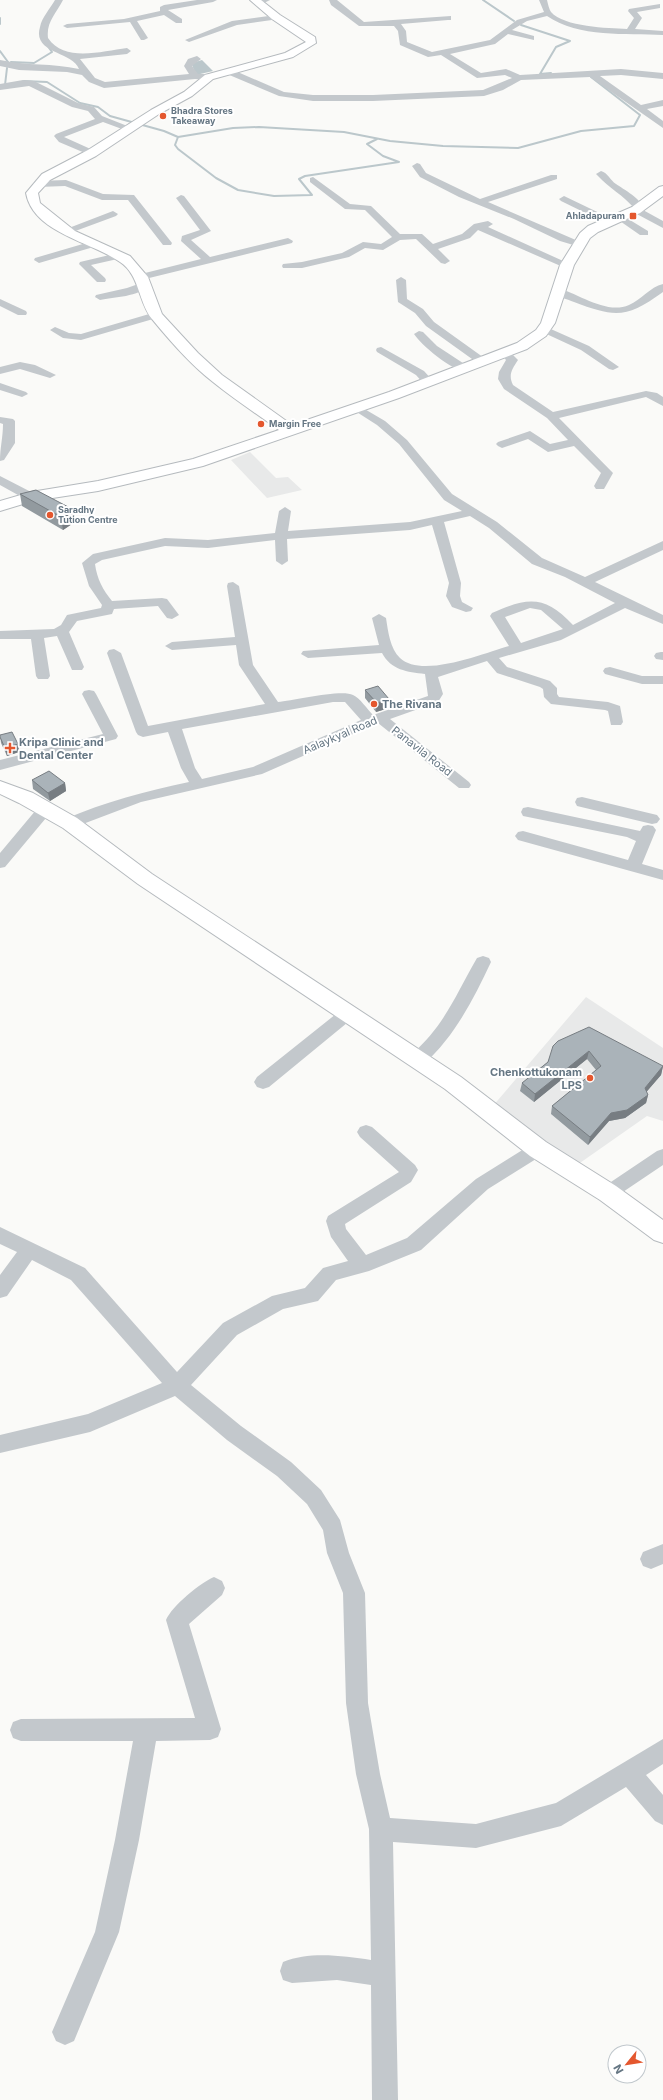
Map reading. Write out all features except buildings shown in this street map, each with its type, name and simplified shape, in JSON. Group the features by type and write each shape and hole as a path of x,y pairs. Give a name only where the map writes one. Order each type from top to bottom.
{"main road":[{"path":"259,0 276,17 311,39 311,43 289,55 203,78 184,97 92,153 46,177 38,184 32,193 34,204 66,231 125,259 142,281 156,315 203,366 289,430"},
{"path":"0,506 31,497 98,486 198,463 506,354 531,341 544,329 548,323 557,291 567,265 585,236 593,229 637,209 663,190"},
{"path":"0,787 46,808 70,823 145,879 453,1084 538,1149 608,1193 663,1233"}],"street":[{"path":"59,0 43,29 44,38 48,46 81,62 85,73 92,80 104,85 203,78"},
{"path":"158,0 165,10 179,21"},
{"path":"67,26 132,19 165,10 213,0"},
{"path":"333,0 334,3 360,23 448,18"},
{"path":"543,0 548,14"},
{"path":"630,30 638,18 632,11 657,6"},
{"path":"394,22 399,25 402,31 402,41 426,54 443,53 499,40 512,26 528,18 548,14 559,20 586,28 663,33"},
{"path":"189,40 236,23 276,17"},
{"path":"132,19 144,38"},
{"path":"506,31 531,38"},
{"path":"73,57 127,51"},
{"path":"443,53 480,76 506,72 519,78"},
{"path":"196,59 191,61 188,66 203,78"},
{"path":"3,66 67,69 85,73"},
{"path":"230,72 282,94 313,98 373,98 484,93 519,78 621,72 663,76"},
{"path":"592,74 663,125"},
{"path":"0,87 31,83 75,105 90,109 99,118 136,125"},
{"path":"313,98 319,89"},
{"path":"641,108 663,103"},
{"path":"92,153 62,140 59,136 104,119"},
{"path":"417,166 423,175 479,202 510,214 564,239 580,244"},
{"path":"601,174 611,185 627,194 637,209 663,225"},
{"path":"479,202 554,177"},
{"path":"313,180 348,207 364,206 368,208 398,237"},
{"path":"38,184 66,183 102,197 131,197 167,243"},
{"path":"181,198 206,231 190,236 186,241 209,261"},
{"path":"564,199 644,233"},
{"path":"66,231 113,214"},
{"path":"432,248 466,236 477,226 492,223 510,214"},
{"path":"477,226 567,265"},
{"path":"273,246 286,260 284,270 345,255 363,246 383,247 398,237 418,236 445,261"},
{"path":"32,252 78,237"},
{"path":"100,297 130,291 142,281 209,261 288,241"},
{"path":"39,260 93,244"},
{"path":"101,280 84,264 118,256"},
{"path":"401,280 402,300 420,311 430,324 484,362"},
{"path":"557,291 606,309 628,310 663,287"},
{"path":"0,302 22,313"},
{"path":"55,330 67,336 81,337 156,315"},
{"path":"544,329 585,348 593,355 613,367"},
{"path":"419,334 433,348 465,369"},
{"path":"381,350 420,374 428,382"},
{"path":"506,354 512,360 505,372 504,379 508,387 551,416 607,473 600,486"},
{"path":"0,370 10,365 21,364 50,375"},
{"path":"0,386 22,394"},
{"path":"551,416 646,394 658,393 663,403"},
{"path":"356,407 381,424 403,442 448,497 493,526 537,561 584,582 625,604 663,620"},
{"path":"0,420 9,421 9,443 0,456"},
{"path":"502,444 530,435 548,448 575,442"},
{"path":"0,480 31,497"},
{"path":"282,561 281,536 285,511"},
{"path":"109,605 101,596 89,571 88,563 98,557 166,542 208,544 281,536 410,526 473,512"},
{"path":"437,520 455,583 453,596 457,604 466,608"},
{"path":"584,582 663,545"},
{"path":"114,653 143,732 173,725 274,707 246,665 233,586"},
{"path":"109,605 162,602 172,615"},
{"path":"518,649 497,616 508,610 529,604 540,604 548,608 571,630"},
{"path":"379,618 386,649 397,663 410,669 432,672 518,649 571,630 625,604"},
{"path":"0,635 37,634 62,631 67,627 72,618 107,611 109,605"},
{"path":"62,631 77,667"},
{"path":"37,634 43,676"},
{"path":"172,646 241,641"},
{"path":"308,654 386,649"},
{"path":"490,656 502,670 545,684 550,688 549,693 552,699 556,701 608,706 615,709 616,722"},
{"path":"610,671 642,680 663,680"},
{"name":"Aalaykyal Road","path":"70,823 101,810 138,798 257,771 375,720 433,699 436,694 432,672"},
{"path":"0,765 111,736 89,694"},
{"name":"Panavila Road","path":"274,707 296,705 333,698 349,698 375,720 464,785"},
{"path":"173,725 188,768 198,784"},
{"path":"582,802 653,814 633,867"},
{"path":"0,863 46,808"},
{"path":"528,812 631,833 644,839"},
{"path":"523,836 663,874"},
{"path":"417,1060 431,1049 454,1020 483,962"},
{"path":"263,1082 347,1014"},
{"path":"362,1265 338,1232 335,1222 409,1173 409,1170 366,1132"},
{"path":"0,1444 90,1423 177,1386 230,1329 279,1302 311,1295 330,1274 362,1265 414,1244 482,1184 538,1149"},
{"path":"608,1193 663,1156"},
{"path":"0,1235 78,1274 177,1386 299,1483 314,1497 334,1527 338,1552 354,1593 357,1703 368,1774 381,1829 385,2100"},
{"path":"0,1290 29,1250"},
{"path":"21,1730 210,1729 177,1620 214,1588"},
{"path":"65,2032 107,1932 147,1729"},
{"path":"381,1829 476,1836 561,1814 630,1773 663,1751"},
{"path":"630,1773 663,1812"},
{"path":"292,1971 338,1968 383,1974"}],"shaded area":[{"path":"202,60 213,71 196,75 192,63"},
{"path":"250,452 276,478 288,477 302,490 267,498 231,460"},
{"name":"Chenkottukonam LPS","path":"586,997 663,1048 663,1121 647,1116 577,1165 492,1107"}],"waterway":[{"path":"483,0 514,21"},
{"path":"0,18 0,24"},
{"path":"521,25 570,41 556,47 540,74 551,73"},
{"path":"11,62 34,63 52,52 47,45"},
{"path":"0,51 8,62"},
{"path":"5,85 7,68"},
{"path":"178,137 233,128 259,127 344,132 390,141 443,146 518,148 581,131 634,126 640,115 591,77"},
{"path":"24,81 47,82 80,103 98,107 110,116 164,131 178,137"},
{"path":"178,137 175,145 178,149 216,178 238,190 274,196 312,195 299,179 305,176 399,162 383,156 367,144 377,139"}],"place":[{"name":"Bhadra Stores Takeaway","path":"163,116"},
{"name":"Ahladapuram","path":"633,216"},
{"name":"Margin Free","path":"261,424"},
{"name":"Saradhy Tution Centre","path":"50,515"},
{"name":"The Rivana","path":"374,704"},
{"name":"Kripa Clinic and Dental Center","path":"10,748"},
{"name":"Chenkottukonam LPS","path":"590,1078"}]}
